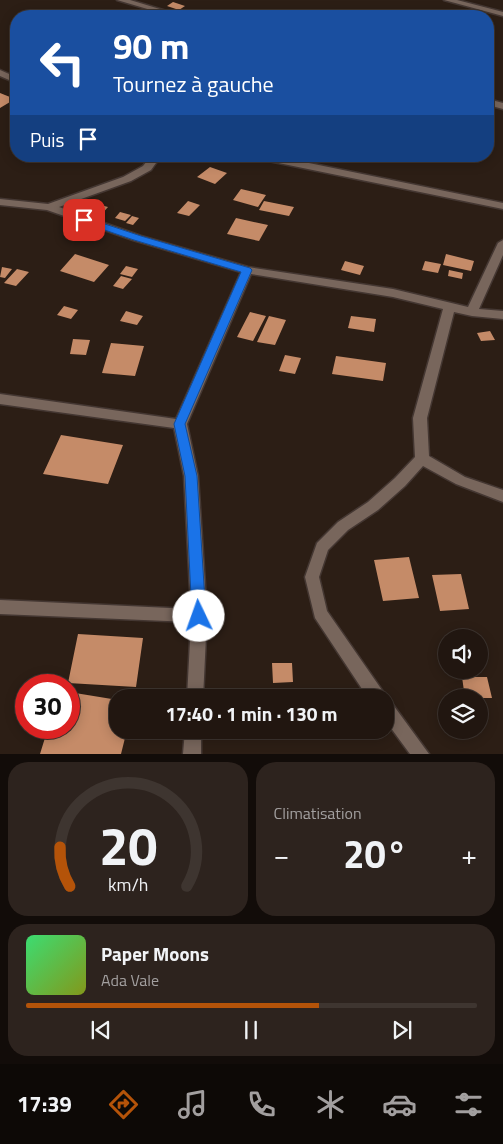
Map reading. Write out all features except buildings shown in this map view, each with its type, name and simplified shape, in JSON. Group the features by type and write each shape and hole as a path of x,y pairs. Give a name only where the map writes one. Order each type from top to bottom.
{"street":[{"path":"121,0 157,10"},
{"path":"448,0 487,10"},
{"path":"49,207 127,179 147,168 152,162"},
{"path":"287,162 503,206"},
{"path":"0,202 49,207 137,238 247,270 393,293 472,312 503,315"},
{"path":"472,312 503,243"},
{"path":"195,689 199,616 191,476 180,424 247,270"},
{"path":"372,689 320,613 312,577 322,547 343,526 373,506 400,482 422,458 420,418 450,306"},
{"path":"0,399 180,424"},
{"path":"422,458 440,471 471,486 503,496"},
{"path":"0,607 199,616"},
{"path":"394,718 420,754"},
{"path":"192,754 193,739"}],"route":[{"path":"84,220 137,238 247,270 180,424 191,476 199,616"}]}
